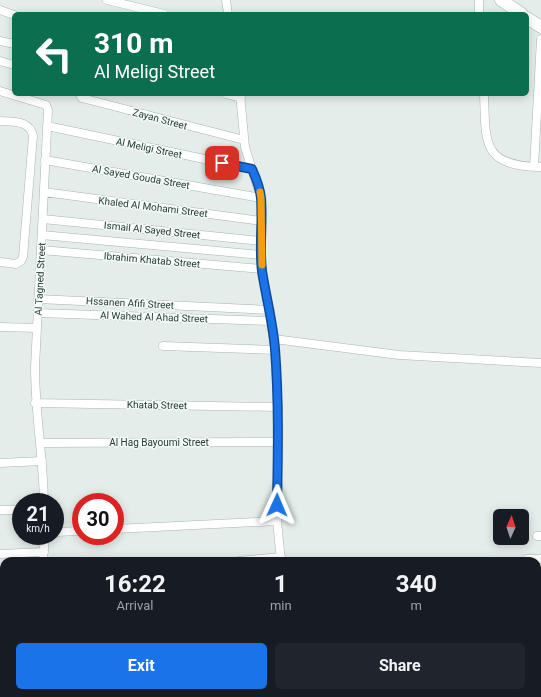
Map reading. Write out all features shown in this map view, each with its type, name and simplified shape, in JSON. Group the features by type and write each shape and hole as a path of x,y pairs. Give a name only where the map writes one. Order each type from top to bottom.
{"main road":[{"path":"501,0 519,12"},
{"path":"529,19 541,27"}],"street":[{"path":"108,0 156,12"},
{"path":"226,0 228,12"},
{"path":"479,0 479,12"},
{"path":"0,10 12,13"},
{"path":"484,96 486,136 491,150 502,160 517,165 537,167 541,39"},
{"path":"0,41 12,44"},
{"path":"0,61 12,64"},
{"name":"Al Tagned Street","path":"0,91 12,95"},
{"name":"Al Tagned Street","path":"16,96 46,105 48,110 35,367 36,403 44,493"},
{"name":"Zayan Street","path":"80,96 82,98 244,140"},
{"path":"240,96 246,153 261,198 262,269 270,310 275,350 278,407 277,521 281,557"},
{"path":"0,121 26,124 31,129 33,136 23,257 19,263 0,262"},
{"name":"Al Meligi Street","path":"47,126 252,169"},
{"name":"Al Sayed Gouda Street","path":"45,160 261,198"},
{"name":"Khaled Al Mohami Street","path":"44,192 261,221"},
{"name":"Ismail Al Sayed Street","path":"43,219 261,241"},
{"path":"42,235 261,255"},
{"name":"Ibrahim Khatab Street","path":"41,250 262,269"},
{"name":"Hssanen Afifi Street","path":"38,299 270,310"},
{"name":"Al Wahed Al Ahad Street","path":"38,313 271,321"},
{"path":"0,327 37,328"},
{"path":"274,339 399,355 541,364"},
{"path":"163,346 275,350"},
{"name":"Khatab Street","path":"36,403 278,407"},
{"name":"Al Hag Bayoumi Street","path":"40,443 278,442"},
{"path":"0,463 42,461"},
{"path":"0,510 12,510"},
{"path":"124,529 277,521"},
{"path":"0,554 44,557 45,545"}],"slow traffic":[{"path":"260,192 262,265"}],"route":[{"path":"222,163 252,169 261,198 262,271 275,350 278,407 277,505"}]}
